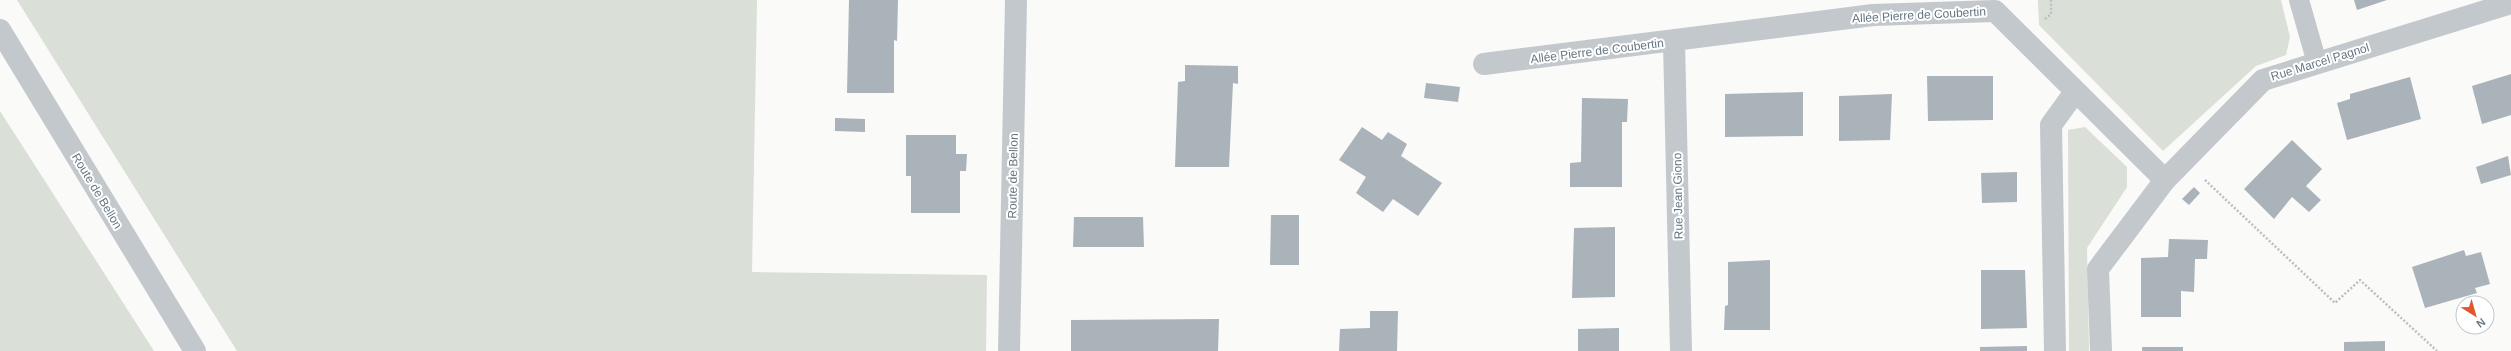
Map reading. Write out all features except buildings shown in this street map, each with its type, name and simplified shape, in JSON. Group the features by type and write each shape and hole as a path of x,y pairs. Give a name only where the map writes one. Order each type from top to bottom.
{"street":[{"name":"Route de Bellon","path":"1009,351 1016,0"},
{"name":"Rue Marcel Pagnol","path":"2165,180 2262,80 2511,3"},
{"name":"Allée Pierre de Coubertin","path":"1484,64 1674,42 1873,15 1995,11 2165,180"},
{"name":"Route de Bellon","path":"0,30 195,351"},
{"name":"Rue Jean Giono","path":"1674,42 1681,351"},
{"path":"2054,351 2051,125 2075,92"},
{"path":"2101,351 2098,269 2165,180"}],"lane":[{"path":"2299,0 2317,63"}],"path":[{"path":"2184,161 2335,303 2360,280 2437,351"}],"shaded area":[{"path":"17,0 757,0 752,272 987,275 986,351 237,351"},
{"path":"2038,0 2281,0 2290,37 2286,55 2256,66 2163,151 2039,25"},
{"path":"0,111 154,351 0,351"},
{"path":"2085,127 2127,167 2127,187 2087,248 2089,351 2069,351 2068,130"}]}
